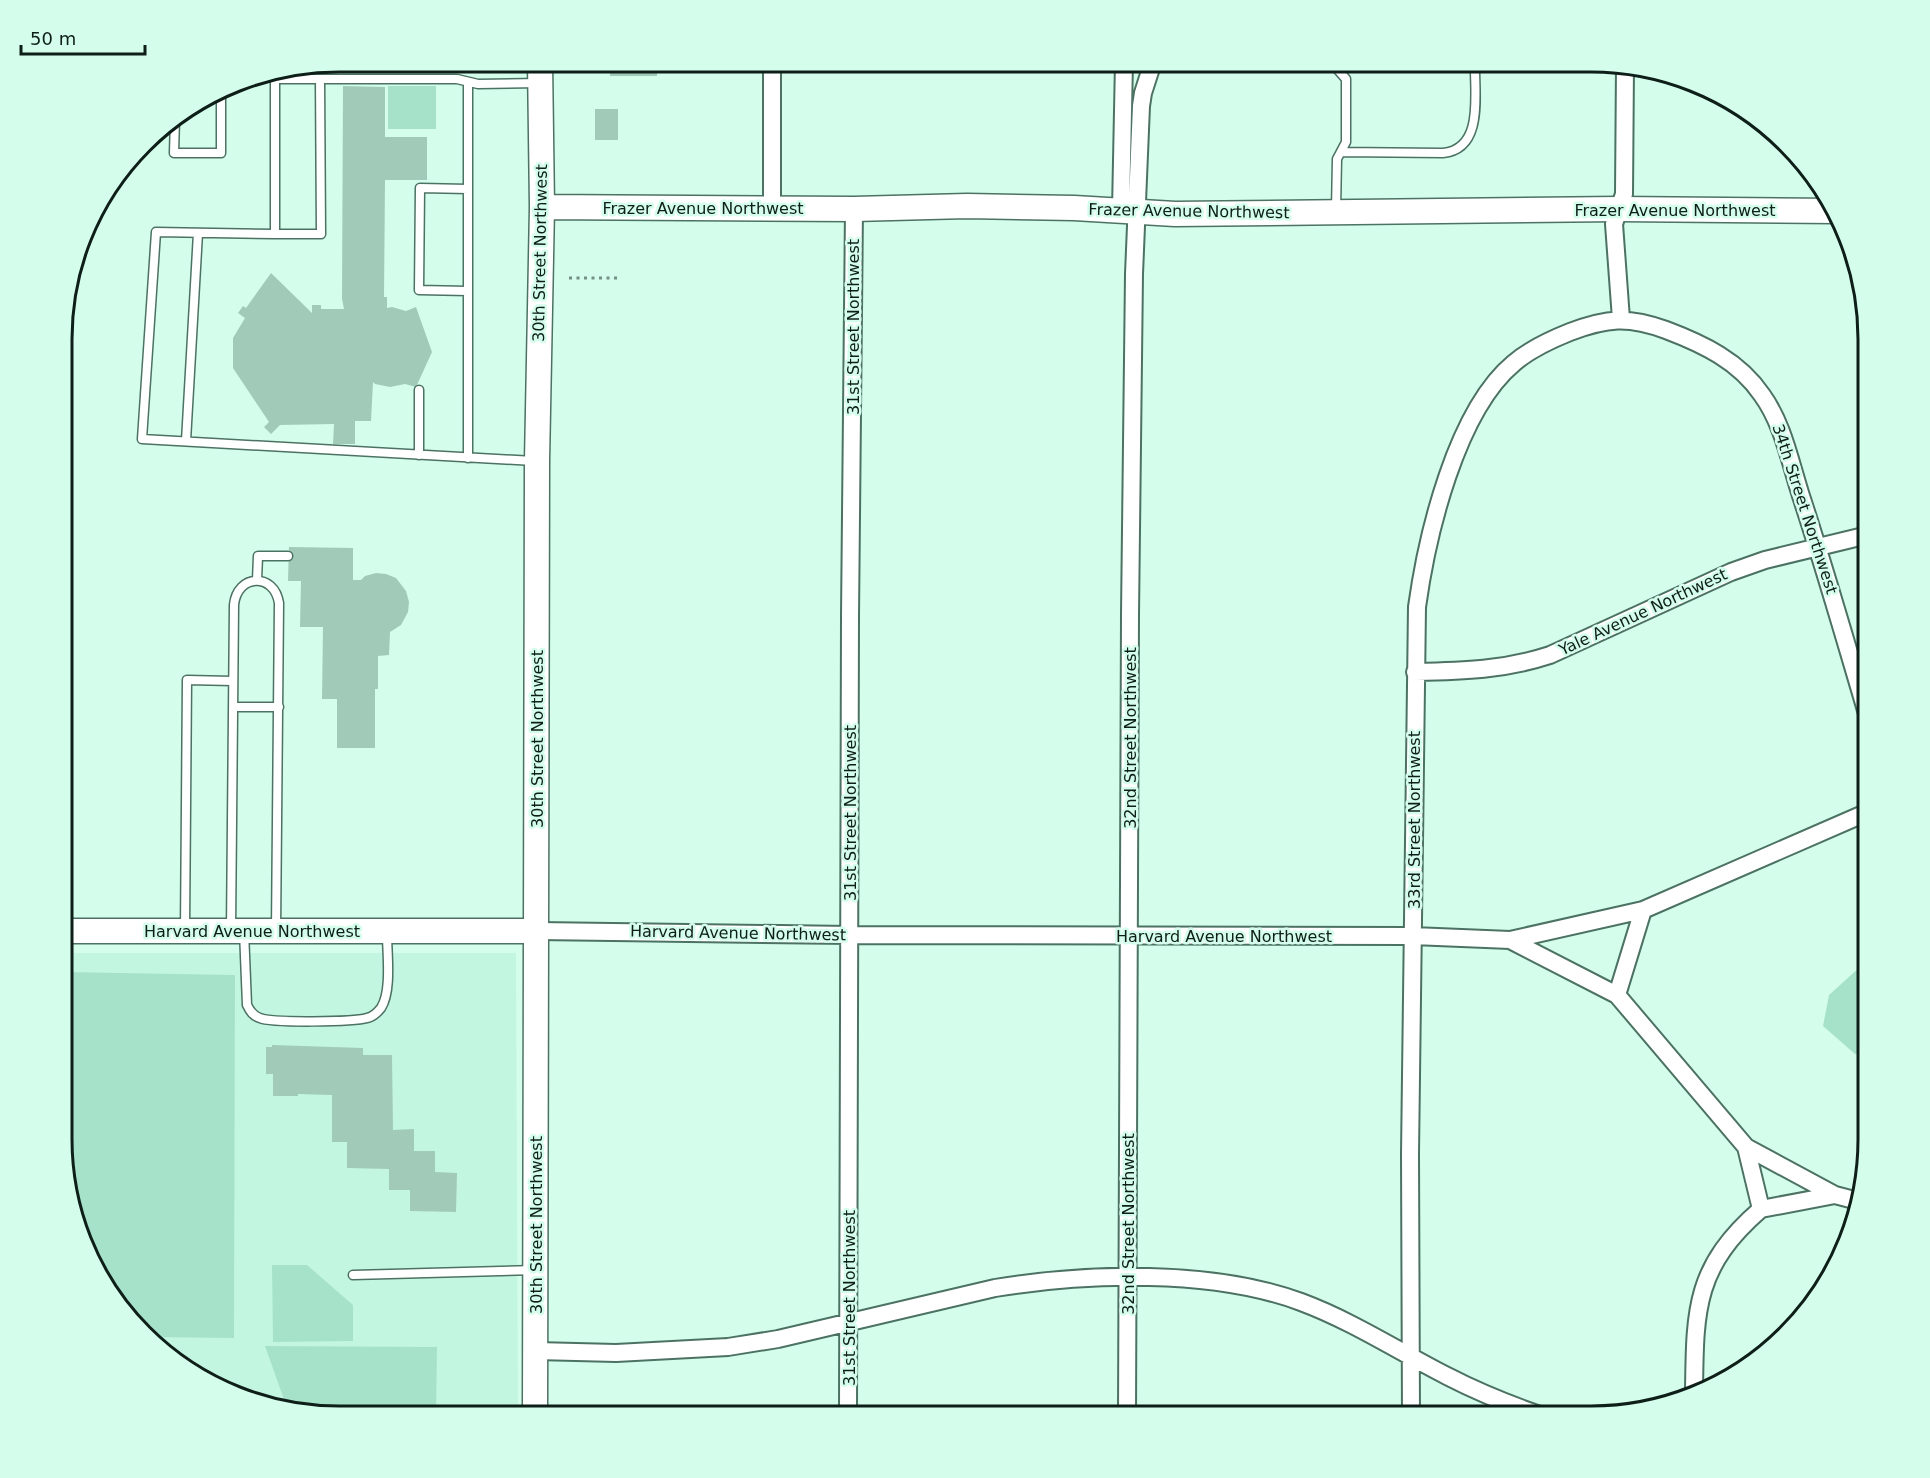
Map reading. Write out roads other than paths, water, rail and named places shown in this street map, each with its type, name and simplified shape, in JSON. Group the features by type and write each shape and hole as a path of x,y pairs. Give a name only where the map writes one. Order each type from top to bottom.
{"street":[{"name":"30th Street Northwest","path":"535,1406 537,461 542,207 540,72"},
{"path":"772,72 772,208"},
{"path":"1124,72 1129,211"},
{"name":"32nd Street Northwest","path":"1127,1406 1134,274 1129,211 1141,106 1150,72"},
{"path":"1621,319 1614,224 1624,194 1625,74"},
{"name":"Frazer Avenue Northwest","path":"542,207 854,209 967,206 1175,214 1619,209 1825,211"},
{"name":"31st Street Northwest","path":"848,1406 850,617 854,209"},
{"name":"34th Street Northwest","path":"1621,319 1649,324 1701,344 1724,357 1744,374 1776,417 1818,546 1858,683"},
{"name":"33rd Street Northwest","path":"1411,1406 1410,1154 1415,672 1417,607 1428,545 1452,466 1483,399 1514,363 1533,350 1576,330 1599,322 1621,319"},
{"name":"Yale Avenue Northwest","path":"1415,672 1502,668 1526,663 1550,655 1731,572 1765,560 1858,537"},
{"path":"1510,940 1642,910 1858,816"},
{"path":"1617,995 1642,910"},
{"name":"Harvard Avenue Northwest","path":"72,931 1413,936 1510,940"},
{"path":"1510,940 1617,995 1746,1147 1835,1195 1851,1199"},
{"path":"1746,1147 1761,1209"},
{"path":"1694,1385 1697,1312 1710,1270 1725,1247 1744,1224 1761,1209 1835,1195"},
{"path":"536,1351 636,1352 728,1347 778,1339 994,1288 1036,1282 1128,1278 1206,1280 1258,1288 1301,1302 1412,1356 1446,1376 1517,1406"}],"lane":[{"path":"278,79 457,79 478,84 540,72"},
{"path":"1336,213 1336,159 1346,142 1346,80 1339,72"},
{"path":"1341,152 1452,152 1462,146 1471,135 1474,123 1475,72"},
{"path":"320,79 321,234 156,232 142,439 537,461"},
{"path":"274,80 275,234"},
{"path":"468,82 468,458"},
{"path":"175,128 174,153 221,153 222,100"},
{"path":"468,189 420,188 419,290 468,291"},
{"path":"186,441 198,233"},
{"path":"419,390 419,455"},
{"path":"257,580 258,556 288,556"},
{"path":"276,931 278,598 270,585 257,580 243,585 235,599 233,681 238,931 247,1005 251,1012 259,1018 273,1020 359,1020 375,1015 382,1007 387,991 387,931"},
{"path":"185,931 187,680 233,681"},
{"path":"233,707 279,707"},
{"path":"353,1275 535,1270"}]}
